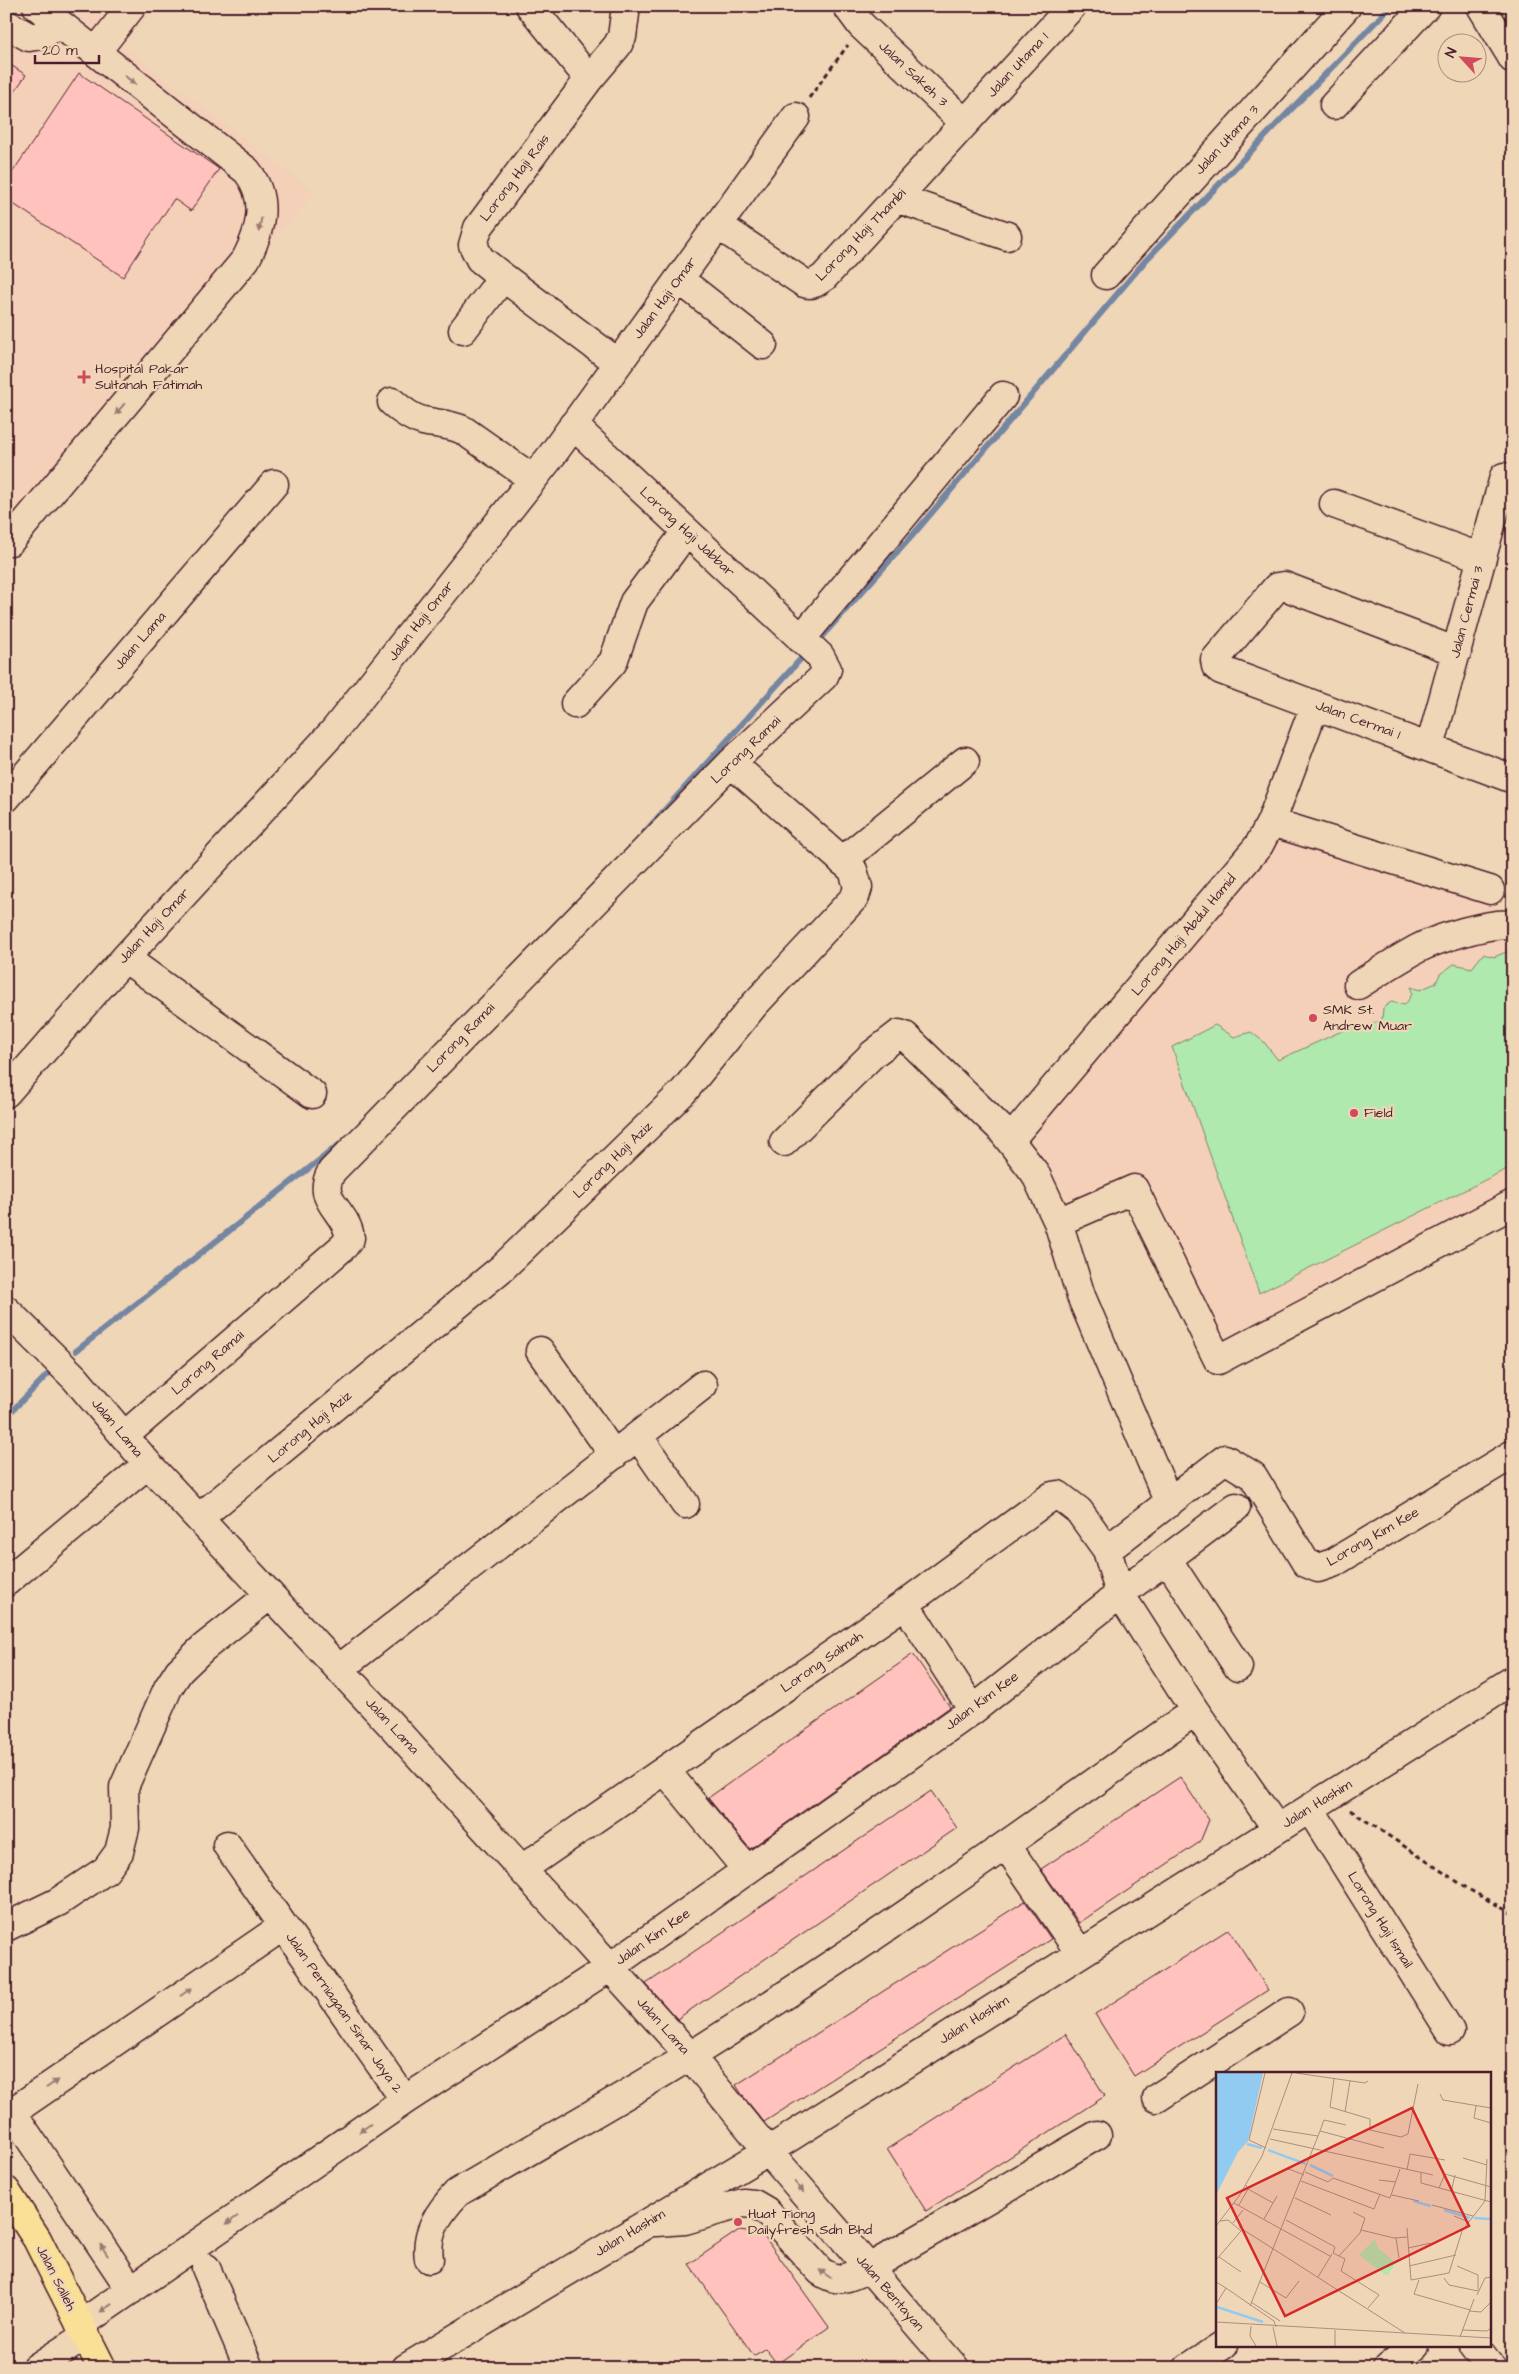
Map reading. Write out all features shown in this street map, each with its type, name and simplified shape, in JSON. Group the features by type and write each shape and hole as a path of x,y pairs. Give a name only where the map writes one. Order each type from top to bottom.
{"main road":[{"name":"Jalan Salleh","path":"6,2191 37,2239 102,2368"}],"street":[{"path":"6,541 10,541 246,259 256,240 262,221 256,186 247,171 37,6"},
{"path":"96,52 132,6"},
{"path":"530,6 589,79"},
{"name":"Lorong Haji Rais","path":"618,363 480,259 473,245 478,228 622,37 626,6"},
{"name":"Jalan Utama 3","path":"1106,274 1347,6"},
{"path":"1334,105 1426,6"},
{"path":"1482,6 1513,59"},
{"name":"Jalan Utama 1","path":"965,123 1065,8"},
{"name":"Jalan Sakeh 3","path":"854,16 965,123"},
{"path":"6,24 29,38 42,35 59,24"},
{"name":"Jalan Haji Omar","path":"6,1093 125,958 334,731 533,479 796,117"},
{"name":"Lorong Haji Thambi","path":"718,225 809,285 824,277 965,123"},
{"path":"896,198 1007,236"},
{"path":"463,330 503,277"},
{"path":"679,279 763,345"},
{"path":"810,647 1003,396"},
{"path":"392,402 409,416 422,421 453,426 463,430 533,479"},
{"name":"Lorong Haji Jabbar","path":"573,425 810,647"},
{"name":"Jalan Cermai 3","path":"1430,747 1504,477"},
{"name":"Jalan Lama","path":"6,798 274,484"},
{"path":"1334,504 1482,558"},
{"path":"575,704 612,662 634,602 686,532"},
{"name":"Jalan Cermai 1","path":"1456,652 1284,586 1277,587 1215,660 1216,666 1221,670 1513,779"},
{"name":"Lorong Ramai","path":"124,1436 344,1246 350,1238 349,1229 326,1193 325,1182 332,1171 731,763 824,676 827,669 810,647"},
{"name":"Lorong Haji Abdul Hamid","path":"1010,1140 1248,858 1267,832 1315,705"},
{"path":"842,861 965,762"},
{"name":"Lorong Haji Aziz","path":"199,1518 502,1268 684,1091 754,1004 855,897 858,887 853,870 731,763"},
{"path":"1271,822 1490,890"},
{"path":"1358,985 1419,948 1484,927 1503,923 1513,925"},
{"path":"125,958 312,1094"},
{"path":"784,1142 873,1054 899,1034 905,1036 1010,1140 1035,1174 1058,1222 1081,1296 1169,1503 1107,1550"},
{"path":"1058,1222 1134,1189 1218,1360 1513,1204"},
{"name":"Jalan Lama","path":"6,1310 75,1378 148,1464 522,1869 690,2056 768,2151"},
{"path":"540,1351 614,1455"},
{"path":"339,1670 703,1385"},
{"path":"638,1436 685,1504"},
{"name":"Lorong Kim Kee","path":"1169,1503 1226,1458 1253,1476 1306,1563 1318,1568 1333,1563 1513,1454"},
{"path":"6,1582 148,1464"},
{"name":"Lorong Salmah","path":"522,1869 905,1604 1052,1496 1062,1496 1079,1512 1107,1550 1120,1594"},
{"name":"Jalan Kim Kee","path":"36,2368 131,2290 405,2100 610,1967 973,1710 1120,1594 1236,1508"},
{"path":"1167,1559 1238,1667"},
{"path":"1120,1594 1195,1711 1277,1829"},
{"path":"6,1927 58,1902 106,1870 119,1852 125,1828 124,1787 168,1688 179,1672 203,1648 270,1595"},
{"path":"905,1604 973,1710"},
{"name":"Jalan Hashim","path":"406,2368 430,2360 647,2223 768,2151 1513,1680"},
{"path":"430,2259 428,2247 433,2227 441,2210 457,2193 690,2056 860,1945 1006,1845 1195,1711"},
{"path":"665,1770 747,1870"},
{"name":"Lorong Haji Ismail","path":"1319,1802 1450,2031"},
{"path":"1006,1845 1080,1953"},
{"name":"Jalan Perniagaan Sinar Jaya 2","path":"227,1846 405,2100"},
{"path":"131,2290 9,2112 282,1927"},
{"path":"1157,2098 1233,2062 1289,2012"},
{"path":"647,2223 685,2220 744,2203 754,2204 766,2211 820,2271 829,2278 839,2280 869,2268 1098,2135"},
{"name":"Jalan Bentayan","path":"768,2151 955,2368"},
{"path":"206,2268 248,2368"},
{"path":"1188,2368 1221,2346"},
{"path":"1387,2368 1414,2346"},
{"path":"1475,2346 1492,2368"}],"path":[{"path":"796,117 854,16"},
{"path":"1319,1802 1513,1914"}],"shaded area":[{"name":"Hospital Pakar Sultanah Fatimah","path":"6,6 157,6 122,46 315,192 6,563"},
{"name":"SMK St. Andrew Muar","path":"1267,832 1442,886 1513,912 1513,1211 1218,1360 1134,1189 1075,1214 1024,1124"}],"green space":[{"name":"Field","path":"1506,952 1513,952 1513,1166 1259,1293 1172,1047 1215,1025 1234,1037 1251,1032 1264,1042 1278,1060 1355,1025 1361,1031 1382,1019 1383,1008 1391,1002 1405,1005 1412,994 1411,987 1420,990 1436,983 1440,974 1454,964 1472,968 1483,954 1494,957"}],"building":[{"path":"6,62 26,75 6,104"},
{"path":"79,73 219,169 191,211 174,199 123,277 6,199 6,182"},
{"path":"913,1654 950,1707 750,1849 708,1798"},
{"path":"1180,1777 1209,1820 1200,1842 1079,1923 1041,1869"},
{"path":"931,1791 957,1828 677,2019 646,1984"},
{"path":"1025,1901 1051,1939 764,2122 743,2096 736,2085"},
{"path":"1229,1929 1268,1990 1134,2076 1095,2014"},
{"path":"1066,2034 1105,2096 926,2211 887,2149"},
{"path":"739,2230 762,2233 829,2327 777,2364 765,2348 754,2356 689,2264"}],"waterway":[{"path":"816,643 912,536 1146,260 1391,6"},
{"path":"643,834 807,652"},
{"path":"76,1351 345,1140"},
{"path":"6,1417 48,1374"}],"place":[{"name":"Hospital Pakar Sultanah Fatimah","path":"84,377"},
{"name":"SMK St. Andrew Muar","path":"1313,1018"},
{"name":"Field","path":"1354,1113"},
{"name":"Huat Tiong Dailyfresh Sdn Bhd","path":"738,2222"}]}
